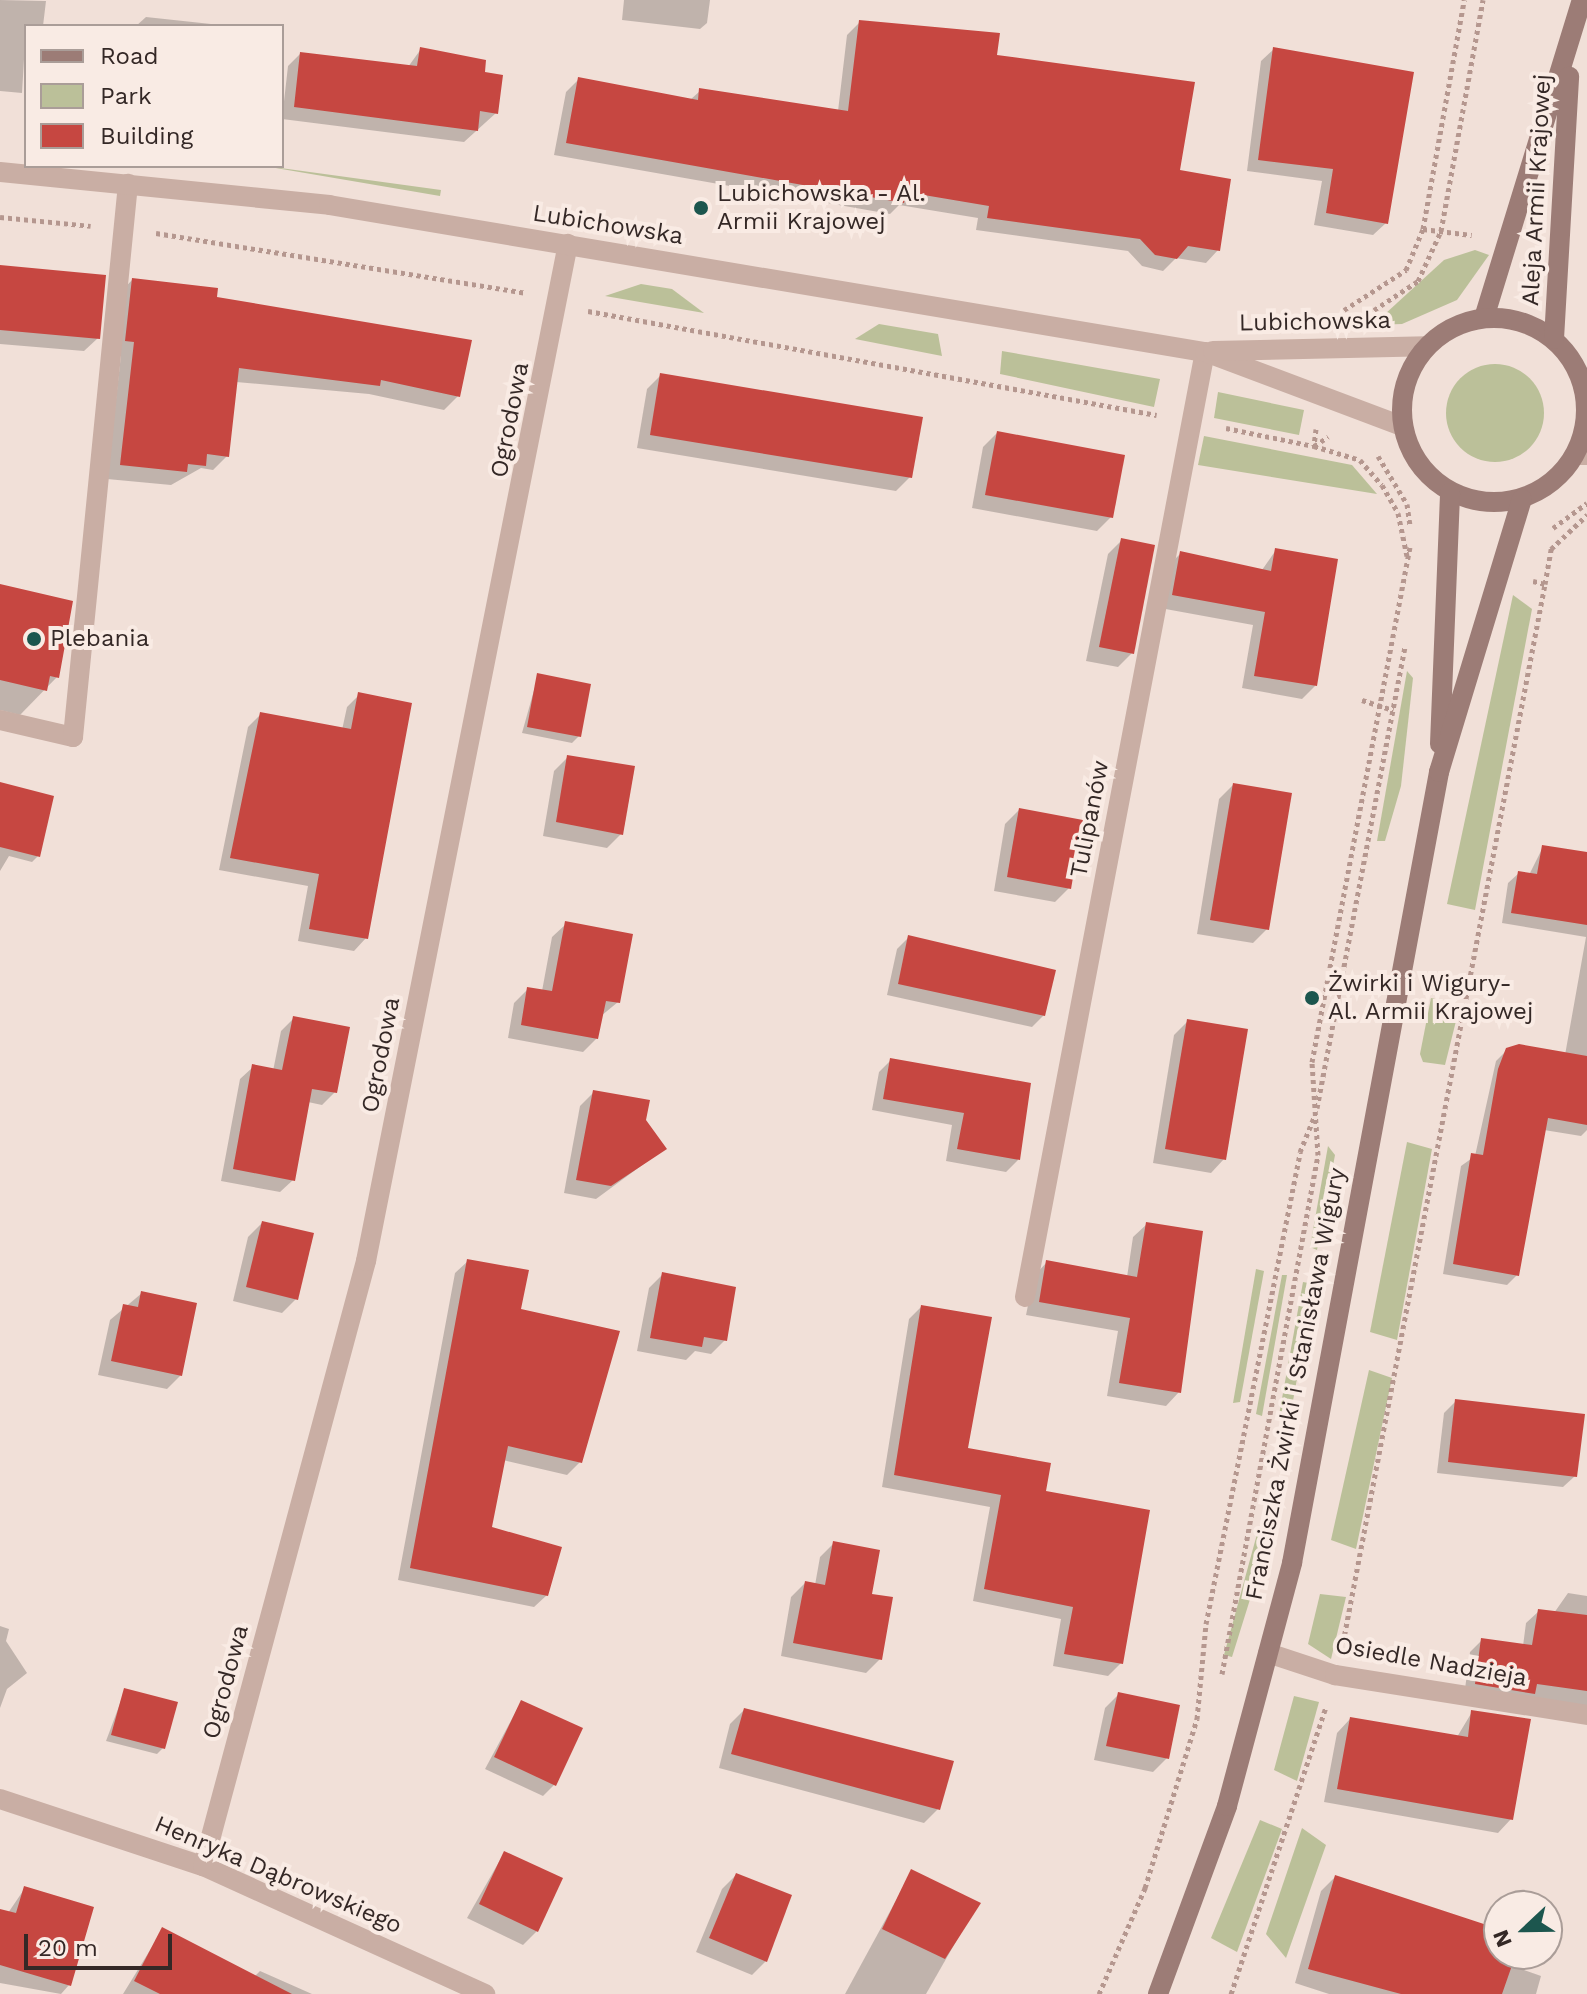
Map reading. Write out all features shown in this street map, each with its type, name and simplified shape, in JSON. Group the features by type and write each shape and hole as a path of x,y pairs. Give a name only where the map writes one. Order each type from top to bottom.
{"main road":[{"name":"Aleja Armii Krajowej","path":"1484,318 1571,45 1582,24 1582,0"},
{"name":"Aleja Armii Krajowej","path":"1554,339 1571,45"},
{"path":"1484,318 1518,321 1554,339 1585,385 1586,420 1581,455 1555,480 1522,499 1478,502 1450,493 1417,462 1402,426 1404,384 1426,346 1449,328 1484,318"},
{"name":"Franciszka Żwirki i Stanisława Wigury","path":"1439,772 1450,493"},
{"name":"Franciszka Żwirki i Stanisława Wigury","path":"1158,1994 1227,1806 1292,1563 1439,772 1522,499"}],"street":[{"name":"Lubichowska","path":"0,172 329,205 1205,352 1402,426"},
{"path":"0,720 73,737 128,184"},
{"name":"Ogrodowa","path":"203,1866 366,1261 560,302 568,244"},
{"name":"Lubichowska","path":"1205,352 1327,345 1426,346"},
{"name":"Tulipanów","path":"1025,1297 1205,352"},
{"name":"Osiedle Nadzieja","path":"1268,1653 1335,1675 1587,1715"},
{"name":"Henryka Dąbrowskiego","path":"0,1799 203,1866 485,1994"}],"path":[{"path":"1327,345 1335,317 1406,270 1423,229 1464,0"},
{"path":"1363,322 1418,281 1441,231 1483,0"},
{"path":"0,217 124,229 443,275 560,302 1314,446 1360,460 1382,485 1398,513 1407,557"},
{"path":"1423,229 1441,231"},
{"path":"1314,446 1318,394"},
{"path":"1219,1691 1318,1155 1312,1062 1407,557 1407,504 1374,450"},
{"path":"1231,1994 1298,1809 1335,1675 1545,584"},
{"path":"1099,1994 1145,1888 1197,1719 1206,1624 1300,1152 1315,1116 1406,639"},
{"path":"1362,700 1393,710"}],"green space":[{"path":"276,168 441,190 440,196"},
{"path":"1475,250 1489,255 1457,300 1402,324 1373,325 1444,260"},
{"path":"641,284 672,289 704,313 605,296"},
{"path":"879,324 938,334 942,356 855,339"},
{"path":"1002,351 1160,379 1154,407 1000,374"},
{"path":"1495,364 1514,368 1529,379 1540,394 1544,413 1540,432 1529,447 1514,458 1495,462 1476,458 1461,447 1450,432 1446,413 1450,394 1461,379 1476,368"},
{"path":"1218,392 1304,410 1299,435 1214,418"},
{"path":"1204,436 1352,465 1377,494 1198,465"},
{"path":"1513,595 1532,609 1475,910 1447,904"},
{"path":"1407,671 1413,678 1401,786 1385,841 1377,841"},
{"path":"1431,998 1460,1005 1445,1065 1423,1062 1420,1054"},
{"path":"1407,1142 1432,1149 1397,1340 1370,1332"},
{"path":"1328,1146 1335,1155 1317,1250 1310,1247"},
{"path":"1256,1269 1264,1271 1240,1402 1233,1403"},
{"path":"1282,1275 1287,1275 1262,1416 1256,1414"},
{"path":"1303,1282 1314,1284 1291,1412 1279,1415"},
{"path":"1369,1370 1392,1378 1356,1549 1331,1540"},
{"path":"1257,1534 1267,1545 1232,1657 1224,1655"},
{"path":"1320,1594 1346,1597 1331,1659 1308,1644"},
{"path":"1294,1696 1319,1702 1297,1781 1274,1770"},
{"path":"1260,1820 1282,1829 1237,1952 1211,1938"},
{"path":"1302,1828 1326,1845 1286,1958 1266,1934"}],"building":[{"path":"859,20 1000,33 997,55 1195,82 1180,170 1231,179 1220,251 1188,246 1177,259 1155,255 1140,239 987,218 989,206 906,192 904,203 566,143 578,77 698,100 699,88 848,111"},
{"path":"420,47 486,60 485,72 503,75 498,114 480,111 478,131 294,107 300,52 417,66"},
{"path":"1273,47 1414,72 1388,224 1326,213 1333,169 1258,160"},
{"path":"0,265 106,275 100,339 0,330"},
{"path":"132,278 218,288 217,297 472,340 460,397 381,380 380,386 239,368 229,457 207,454 206,466 188,464 187,472 120,465 134,342 125,341"},
{"path":"660,373 923,417 912,478 650,435"},
{"path":"997,431 1125,455 1113,518 985,495"},
{"path":"1121,538 1155,545 1134,654 1099,647"},
{"path":"1275,548 1338,559 1317,686 1254,676 1265,612 1172,595 1180,551 1271,571"},
{"name":"Plebania","path":"0,584 73,601 59,678 50,676 47,691 0,680"},
{"path":"537,673 591,684 581,737 527,727"},
{"path":"358,692 412,703 368,939 309,929 319,874 230,858 260,712 351,729"},
{"path":"567,755 635,766 623,835 556,822"},
{"path":"0,782 54,796 40,857 0,847"},
{"path":"1233,783 1292,793 1269,930 1210,920"},
{"path":"1019,808 1083,820 1071,889 1007,877"},
{"path":"1542,845 1587,852 1587,925 1511,913 1518,871 1537,874"},
{"path":"565,921 633,934 620,1003 606,1001 598,1039 521,1025 527,987 552,991"},
{"path":"908,935 1056,970 1045,1016 898,984"},
{"path":"293,1016 350,1027 337,1093 312,1089 295,1181 233,1169 252,1064 282,1070"},
{"path":"1187,1019 1248,1029 1226,1160 1165,1149"},
{"path":"1519,1044 1587,1056 1587,1125 1548,1118 1519,1276 1453,1264 1471,1153 1483,1155 1498,1069 1506,1048"},
{"path":"890,1058 1031,1083 1020,1160 957,1149 964,1113 883,1099"},
{"path":"593,1090 650,1100 646,1120 667,1149 611,1186 576,1180"},
{"path":"262,1221 314,1233 298,1300 246,1287"},
{"path":"1146,1222 1203,1231 1181,1393 1119,1383 1130,1318 1039,1302 1046,1260 1137,1277"},
{"path":"467,1259 529,1270 521,1309 620,1331 582,1463 508,1446 492,1527 562,1547 548,1596 410,1568"},
{"path":"662,1272 736,1287 727,1341 704,1337 702,1347 650,1338"},
{"path":"141,1291 197,1303 182,1376 111,1361 123,1304 138,1307"},
{"path":"921,1305 992,1317 968,1448 1051,1463 1046,1491 1150,1510 1123,1664 1064,1654 1073,1607 984,1589 1001,1495 894,1475"},
{"path":"1455,1399 1585,1414 1577,1477 1448,1462"},
{"path":"833,1541 880,1550 872,1594 893,1597 882,1660 793,1643 805,1581 825,1585"},
{"path":"1538,1609 1587,1615 1587,1691 1537,1684 1535,1694 1475,1684 1481,1638 1532,1645"},
{"path":"124,1688 178,1702 165,1749 111,1735"},
{"path":"1118,1692 1180,1705 1169,1759 1106,1746"},
{"path":"521,1700 583,1728 556,1786 494,1757"},
{"path":"744,1708 954,1761 940,1810 731,1754"},
{"path":"1471,1710 1531,1719 1513,1820 1337,1789 1350,1717 1468,1737"},
{"path":"504,1851 563,1878 538,1932 479,1904"},
{"path":"911,1869 981,1903 945,1959 882,1929"},
{"path":"736,1873 792,1895 767,1962 709,1938"},
{"path":"1335,1875 1483,1924 1483,1970 1510,1970 1502,1994 1401,1994 1308,1969"},
{"path":"24,1886 94,1907 71,1986 0,1965 0,1909 16,1913"},
{"path":"162,1927 292,1994 160,1994 134,1981"}],"place":[{"name":"Lubichowska - Al. Armii Krajowej","path":"701,208"},
{"name":"Plebania","path":"34,639"},
{"name":"Żwirki i Wigury- Al. Armii Krajowej","path":"1312,998"}]}
